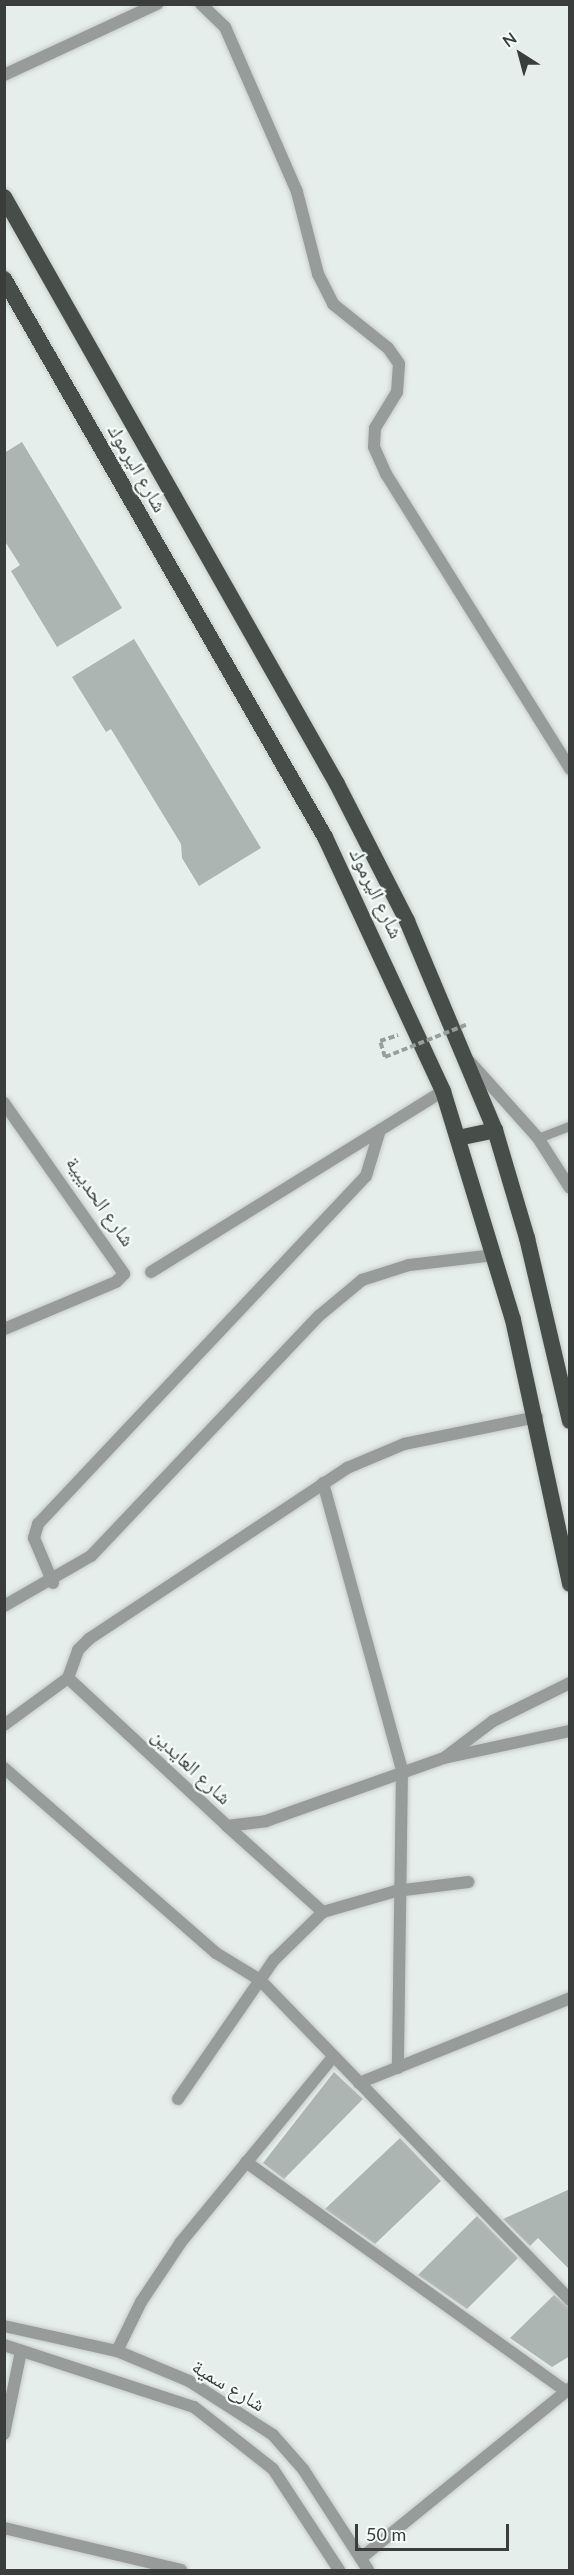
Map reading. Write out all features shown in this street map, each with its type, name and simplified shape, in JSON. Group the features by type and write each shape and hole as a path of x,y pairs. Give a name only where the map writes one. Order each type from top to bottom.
{"highway":[{"name":"شارع اليرموك","path":"4,197 338,784 470,1062 495,1130 527,1238 570,1421"},
{"name":"شارع اليرموك","path":"4,279 326,837 443,1091 494,1255 537,1417 570,1584"},
{"path":"458,1138 495,1130"}],"street":[{"path":"4,75 157,4"},
{"path":"201,4 225,27 297,192 318,274 333,304 388,348 399,364 397,392 375,428 374,447 386,474 570,769"},
{"path":"470,1062 538,1138 570,1188"},
{"path":"151,1272 443,1091"},
{"name":"شارع الحديبية","path":"4,1103 124,1274 116,1282 4,1329"},
{"path":"53,1583 34,1538 38,1524 366,1176 380,1130"},
{"path":"4,1606 53,1583 91,1556 289,1346 356,1285 377,1272 409,1265 494,1255"},
{"path":"4,1725 68,1678 78,1650 89,1639 323,1483 404,1444 537,1417"},
{"path":"323,1483 402,1770 396,1891 398,2068"},
{"name":"شارع العايدين","path":"68,1678 227,1826 266,1821 402,1770 444,1758 570,1731"},
{"name":"شارع العايدين","path":"444,1758 492,1721 569,1684"},
{"path":"4,1768 207,1945 260,1980 332,2058 570,2300"},
{"path":"227,1826 322,1912"},
{"path":"178,2099 260,1980 293,1937 322,1912 396,1891 468,1881"},
{"path":"358,2082 570,1998"},
{"path":"117,2351 141,2302 181,2242 332,2058"},
{"path":"246,2162 568,2390 361,2558"},
{"name":"شارع سمية","path":"4,2326 117,2351 189,2381 273,2435 303,2469 368,2571"},
{"name":"شارع سمية","path":"4,2345 194,2407 231,2433 273,2469 339,2571"},
{"path":"4,2433 21,2350"},
{"path":"4,2528 181,2571"}],"lane":[{"path":"538,1138 570,1126"}],"path":[{"path":"380,1041 385,1057 466,1025"}],"building":[{"path":"22,442 122,608 57,647 11,571 20,565 4,540 4,453"},
{"path":"134,639 261,848 199,886 182,858 181,844 111,729 106,732 72,677"},
{"path":"334,2072 363,2099 284,2179 263,2163"},
{"path":"400,2138 441,2181 375,2244 325,2209"},
{"path":"570,2189 570,2270 538,2238 530,2246 503,2219"},
{"path":"477,2216 518,2258 467,2309 418,2275"},
{"path":"554,2295 570,2308 570,2356 552,2367 510,2338"}]}
